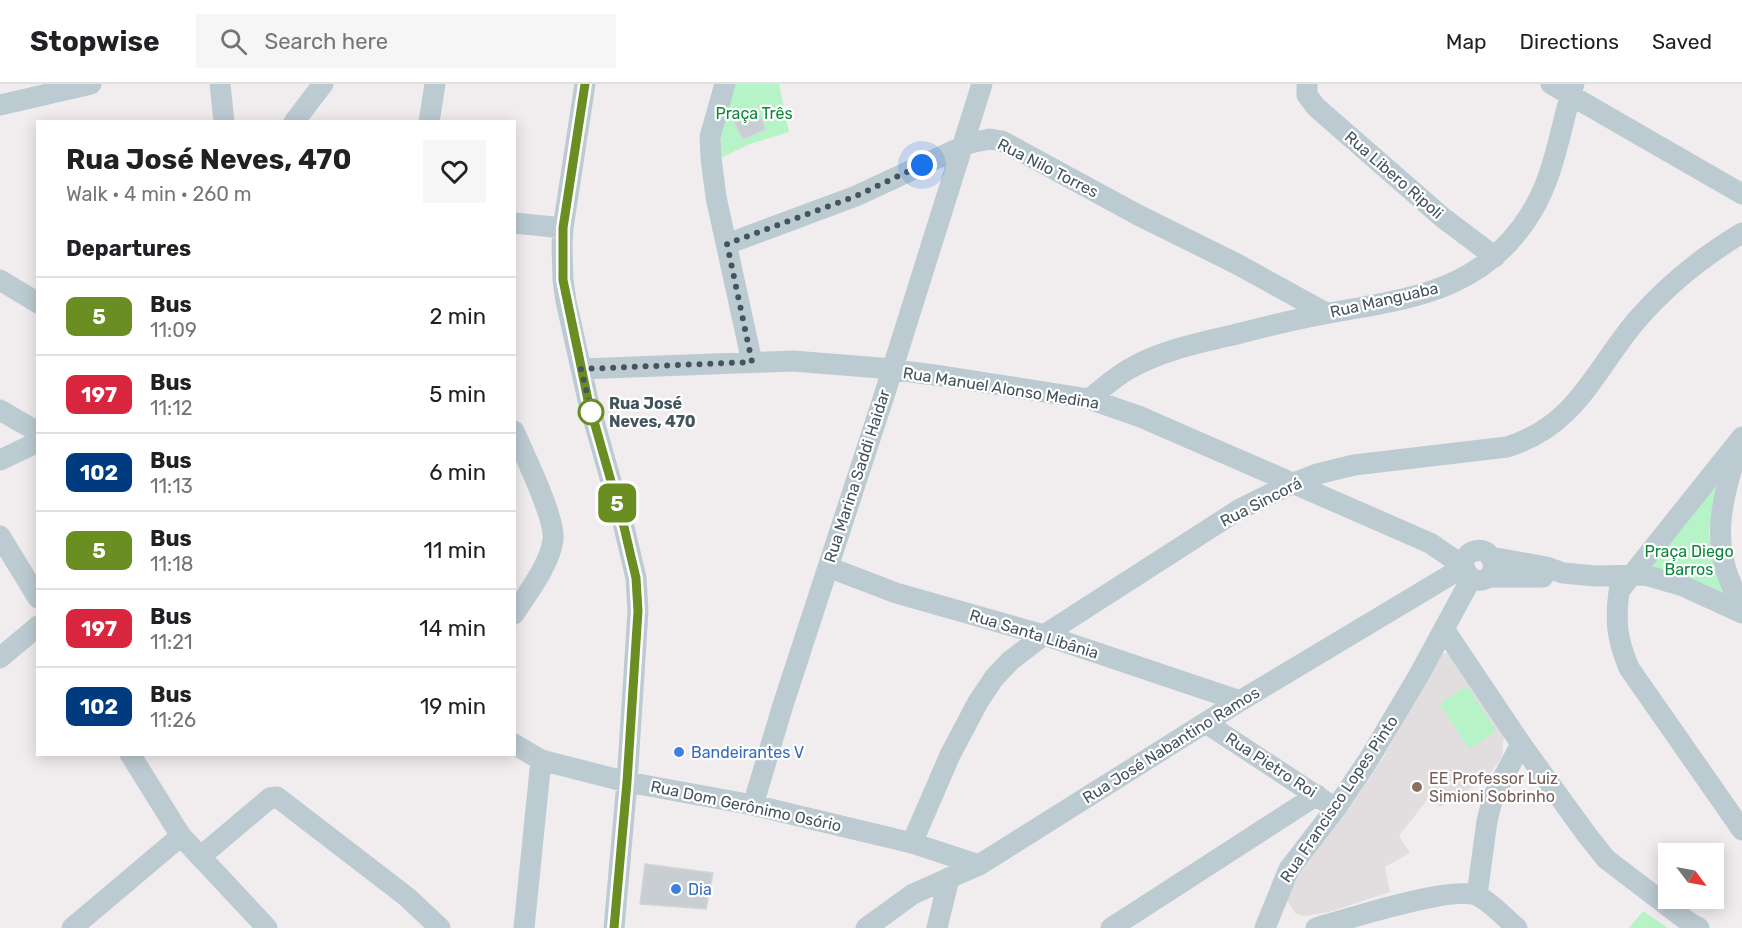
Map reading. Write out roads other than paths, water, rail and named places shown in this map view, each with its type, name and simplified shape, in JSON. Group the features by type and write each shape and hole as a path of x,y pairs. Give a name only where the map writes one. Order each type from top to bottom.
{"street":[{"path":"2,108 91,84"},
{"path":"220,84 224,120"},
{"path":"296,120 323,84"},
{"path":"429,120 435,84"},
{"path":"585,84 563,228 563,280 588,400 636,578 638,611 627,782 614,928"},
{"path":"725,84 710,142 716,197 752,362"},
{"name":"Rua Marina Saddi Haidar","path":"753,805 982,84"},
{"name":"Rua Libero Ripoli","path":"1307,84 1307,95 1316,107 1442,217 1495,257"},
{"path":"1551,84 1572,89 1742,194"},
{"name":"Rua Manguaba","path":"1089,399 1129,369 1166,353 1202,342 1326,313 1416,297 1447,286 1483,267 1513,239 1543,192 1572,89"},
{"name":"Rua Nilo Torres","path":"727,244 856,196 962,147 979,140 990,139 1002,141 1326,313"},
{"path":"516,223 563,228"},
{"name":"Rua Sincorá","path":"912,843 950,755 978,702 994,678 1010,661 1044,635 1240,509 1291,484 1317,474 1354,465 1507,447 1538,433 1578,402 1636,322 1673,282 1714,250 1742,233"},
{"path":"0,280 36,302"},
{"name":"Rua Manuel Alonso Medina","path":"581,369 794,361 891,370 1089,399 1141,417 1430,543 1475,569 1547,577 1563,573 1596,576 1645,575 1683,586 1742,613"},
{"path":"0,410 36,431"},
{"path":"516,437 552,520 553,531 551,550 522,586 516,607"},
{"path":"1742,438 1619,591 1615,617 1619,643 1629,668 1742,830"},
{"path":"1742,438 1727,482 1720,519 1721,546 1732,589 1742,604"},
{"path":"0,460 36,443"},
{"path":"0,536 36,595"},
{"name":"Rua Santa Libânia","path":"828,567 896,593 1044,635 1239,701"},
{"name":"Rua José Nabantino Ramos","path":"866,928 913,894 979,865 1239,701 1435,582 1475,569"},
{"name":"Rua Francisco Lopes Pinto","path":"1265,928 1289,869 1336,808 1369,759 1444,629 1475,569"},
{"path":"0,658 36,628"},
{"path":"1444,629 1521,744 1606,859 1699,928"},
{"name":"Rua Pietro Roi","path":"1206,723 1336,808"},
{"path":"1477,895 1487,821 1493,798 1521,744"},
{"name":"Rua Dom Gerônimo Osório","path":"516,745 541,760 627,782 753,805 912,843 979,865"},
{"path":"131,756 181,836 267,928"},
{"path":"524,928 541,760"},
{"path":"1111,928 1317,795"},
{"path":"200,857 270,798 277,797 407,897 440,928"},
{"path":"72,928 181,836"},
{"path":"937,928 950,878"},
{"path":"1316,928 1443,896 1461,894 1477,895 1517,928"}],"place":[{"name":"Rua José Neves, 470","path":"591,412"},
{"name":"Bandeirantes V","path":"679,752"},
{"name":"EE Professor Luiz Simioni Sobrinho","path":"1417,787"},
{"name":"Dia","path":"676,889"}],"park label":[{"name":"Praça Três","path":"754,113"},
{"name":"Praça Diego Barros","path":"1689,560"}]}
